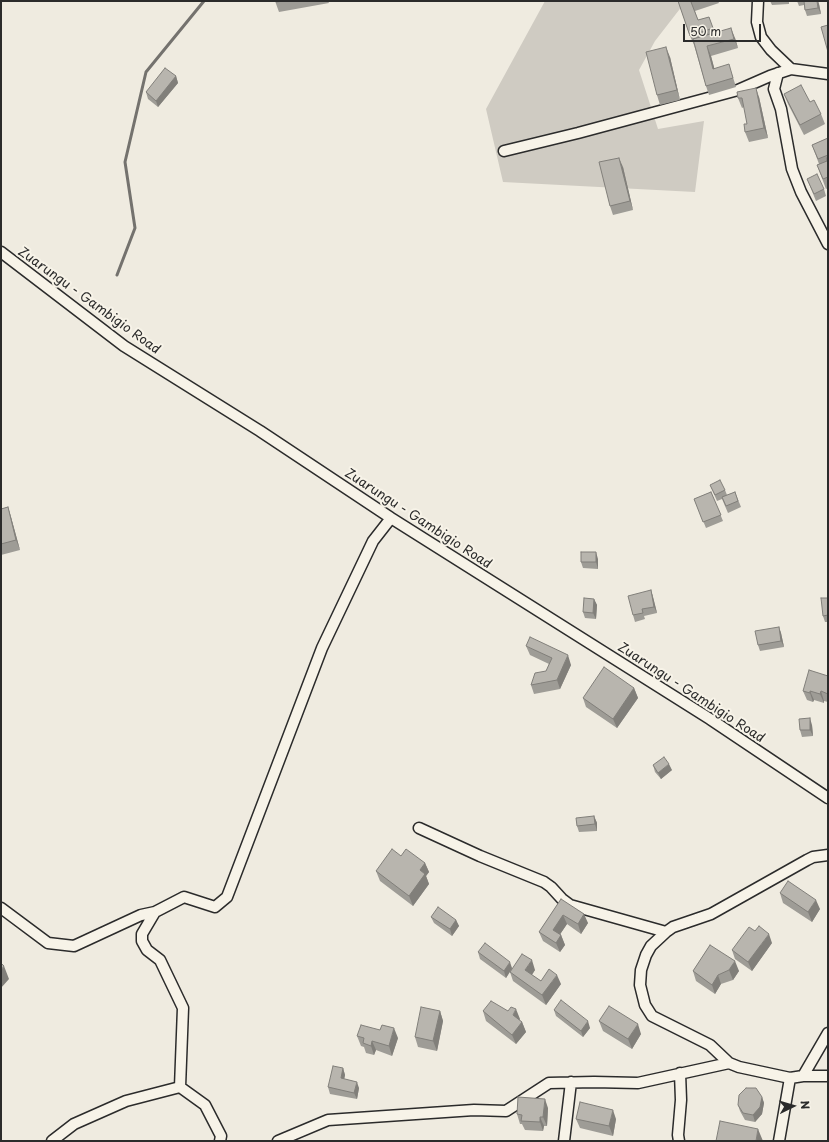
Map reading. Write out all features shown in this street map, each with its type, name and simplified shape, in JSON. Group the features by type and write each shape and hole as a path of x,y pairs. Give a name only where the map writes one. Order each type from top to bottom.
{"street":[{"path":"758,1 757,22 761,37 771,50 792,69"},
{"path":"504,151 636,118 738,90 778,73 792,69 828,74"},
{"path":"778,73 774,89 781,109 792,169 801,192 828,244"},
{"name":"Zuarungu - Gambigio Road","path":"1,252 124,346 260,431 391,518 710,719 828,798"},
{"path":"1,908 48,944 74,946 141,915 155,912 184,897 215,907 227,897 322,648 373,541 391,518"},
{"path":"419,828 480,856 544,882 570,905 666,932"},
{"path":"828,855 813,857 711,914 673,927 651,946 641,970 640,985 645,1005 652,1016 710,1045 729,1063 739,1067 790,1078 803,1076 828,1076"},
{"path":"155,912 142,934 142,941 147,950 160,960 183,1008 180,1087"},
{"path":"803,1076 828,1033"},
{"path":"278,1141 328,1120 474,1110 506,1111 549,1083 638,1083 729,1063"},
{"path":"679,1141 680,1073"},
{"path":"778,1141 790,1078"},
{"path":"564,1141 571,1082"},
{"path":"52,1141 74,1124 120,1104 180,1087"},
{"path":"180,1087 205,1105 221,1136 220,1141"}],"shaded area":[{"path":"545,1 686,1 655,41 639,70 658,129 704,121 695,192 503,182 486,109"}],"building":[{"path":"678,1 694,1 691,2 698,20 709,17 713,28 690,36"},
{"path":"804,1 817,1 818,8 805,10"},
{"path":"828,25 828,52 821,27"},
{"path":"731,28 734,39 707,46 713,69 729,64 733,78 706,86 693,39"},
{"path":"666,47 677,90 657,95 646,52"},
{"path":"165,68 176,76 156,101 146,92"},
{"path":"801,85 810,102 814,100 821,114 800,125 784,94"},
{"path":"756,88 764,128 745,132 744,124 747,124 742,98 738,98 737,92"},
{"path":"828,138 828,155 818,159 812,145"},
{"path":"619,158 630,201 610,206 599,162"},
{"path":"827,158 828,177 823,179 817,165 827,161"},
{"path":"817,174 824,189 814,194 807,179"},
{"path":"720,480 725,490 715,495 710,485"},
{"path":"711,492 721,515 703,522 694,499"},
{"path":"735,492 738,501 726,506 722,497"},
{"path":"8,507 16,540 1,544 1,509"},
{"path":"581,552 596,552 596,562 581,562"},
{"path":"651,590 654,607 642,609 643,613 633,615 628,596"},
{"path":"584,598 594,599 593,613 583,612"},
{"path":"821,598 828,598 828,615 823,616"},
{"path":"779,627 781,641 758,645 755,631"},
{"path":"530,637 568,655 557,680 531,685 535,673 546,671 552,658 526,646"},
{"path":"604,667 634,688 613,719 583,698"},
{"path":"809,670 828,676 828,694 821,691 820,694 810,691 810,693 803,691"},
{"path":"810,718 810,730 800,730 799,719"},
{"path":"664,757 669,764 658,773 653,765"},
{"path":"594,816 595,824 577,826 576,818"},
{"path":"392,849 401,856 406,849 425,863 420,870 425,874 409,896 376,871"},
{"path":"788,881 816,900 808,912 780,893"},
{"path":"561,899 584,914 578,924 563,915 553,930 561,935 556,943 539,932"},
{"path":"438,907 456,920 450,929 431,917"},
{"path":"759,926 769,934 748,962 732,950 749,927 755,931"},
{"path":"485,943 510,962 504,971 478,952"},
{"path":"710,945 735,961 729,970 718,975 712,985 693,971"},
{"path":"522,954 532,960 525,970 541,981 549,969 557,975 542,995 510,972"},
{"path":"1,963 4,966 1,970"},
{"path":"561,1000 588,1021 581,1031 554,1010"},
{"path":"491,1001 508,1011 511,1007 516,1009 513,1015 522,1022 512,1035 483,1011"},
{"path":"609,1006 638,1024 628,1039 599,1021"},
{"path":"421,1007 440,1011 433,1041 415,1037"},
{"path":"361,1025 380,1030 382,1025 394,1028 389,1046 372,1041 371,1046 363,1043 364,1038 357,1036"},
{"path":"333,1066 343,1068 341,1078 357,1082 354,1093 328,1087"},
{"path":"746,1088 756,1088 762,1097 760,1107 753,1115 743,1113 738,1105 739,1095"},
{"path":"518,1097 545,1099 543,1117 540,1117 540,1122 521,1121 522,1115 517,1114"},
{"path":"580,1102 613,1110 609,1126 576,1119"},
{"path":"720,1121 758,1129 756,1141 716,1141"}],"waterway":[{"path":"117,275 135,228 125,162 146,72 204,1"}]}
